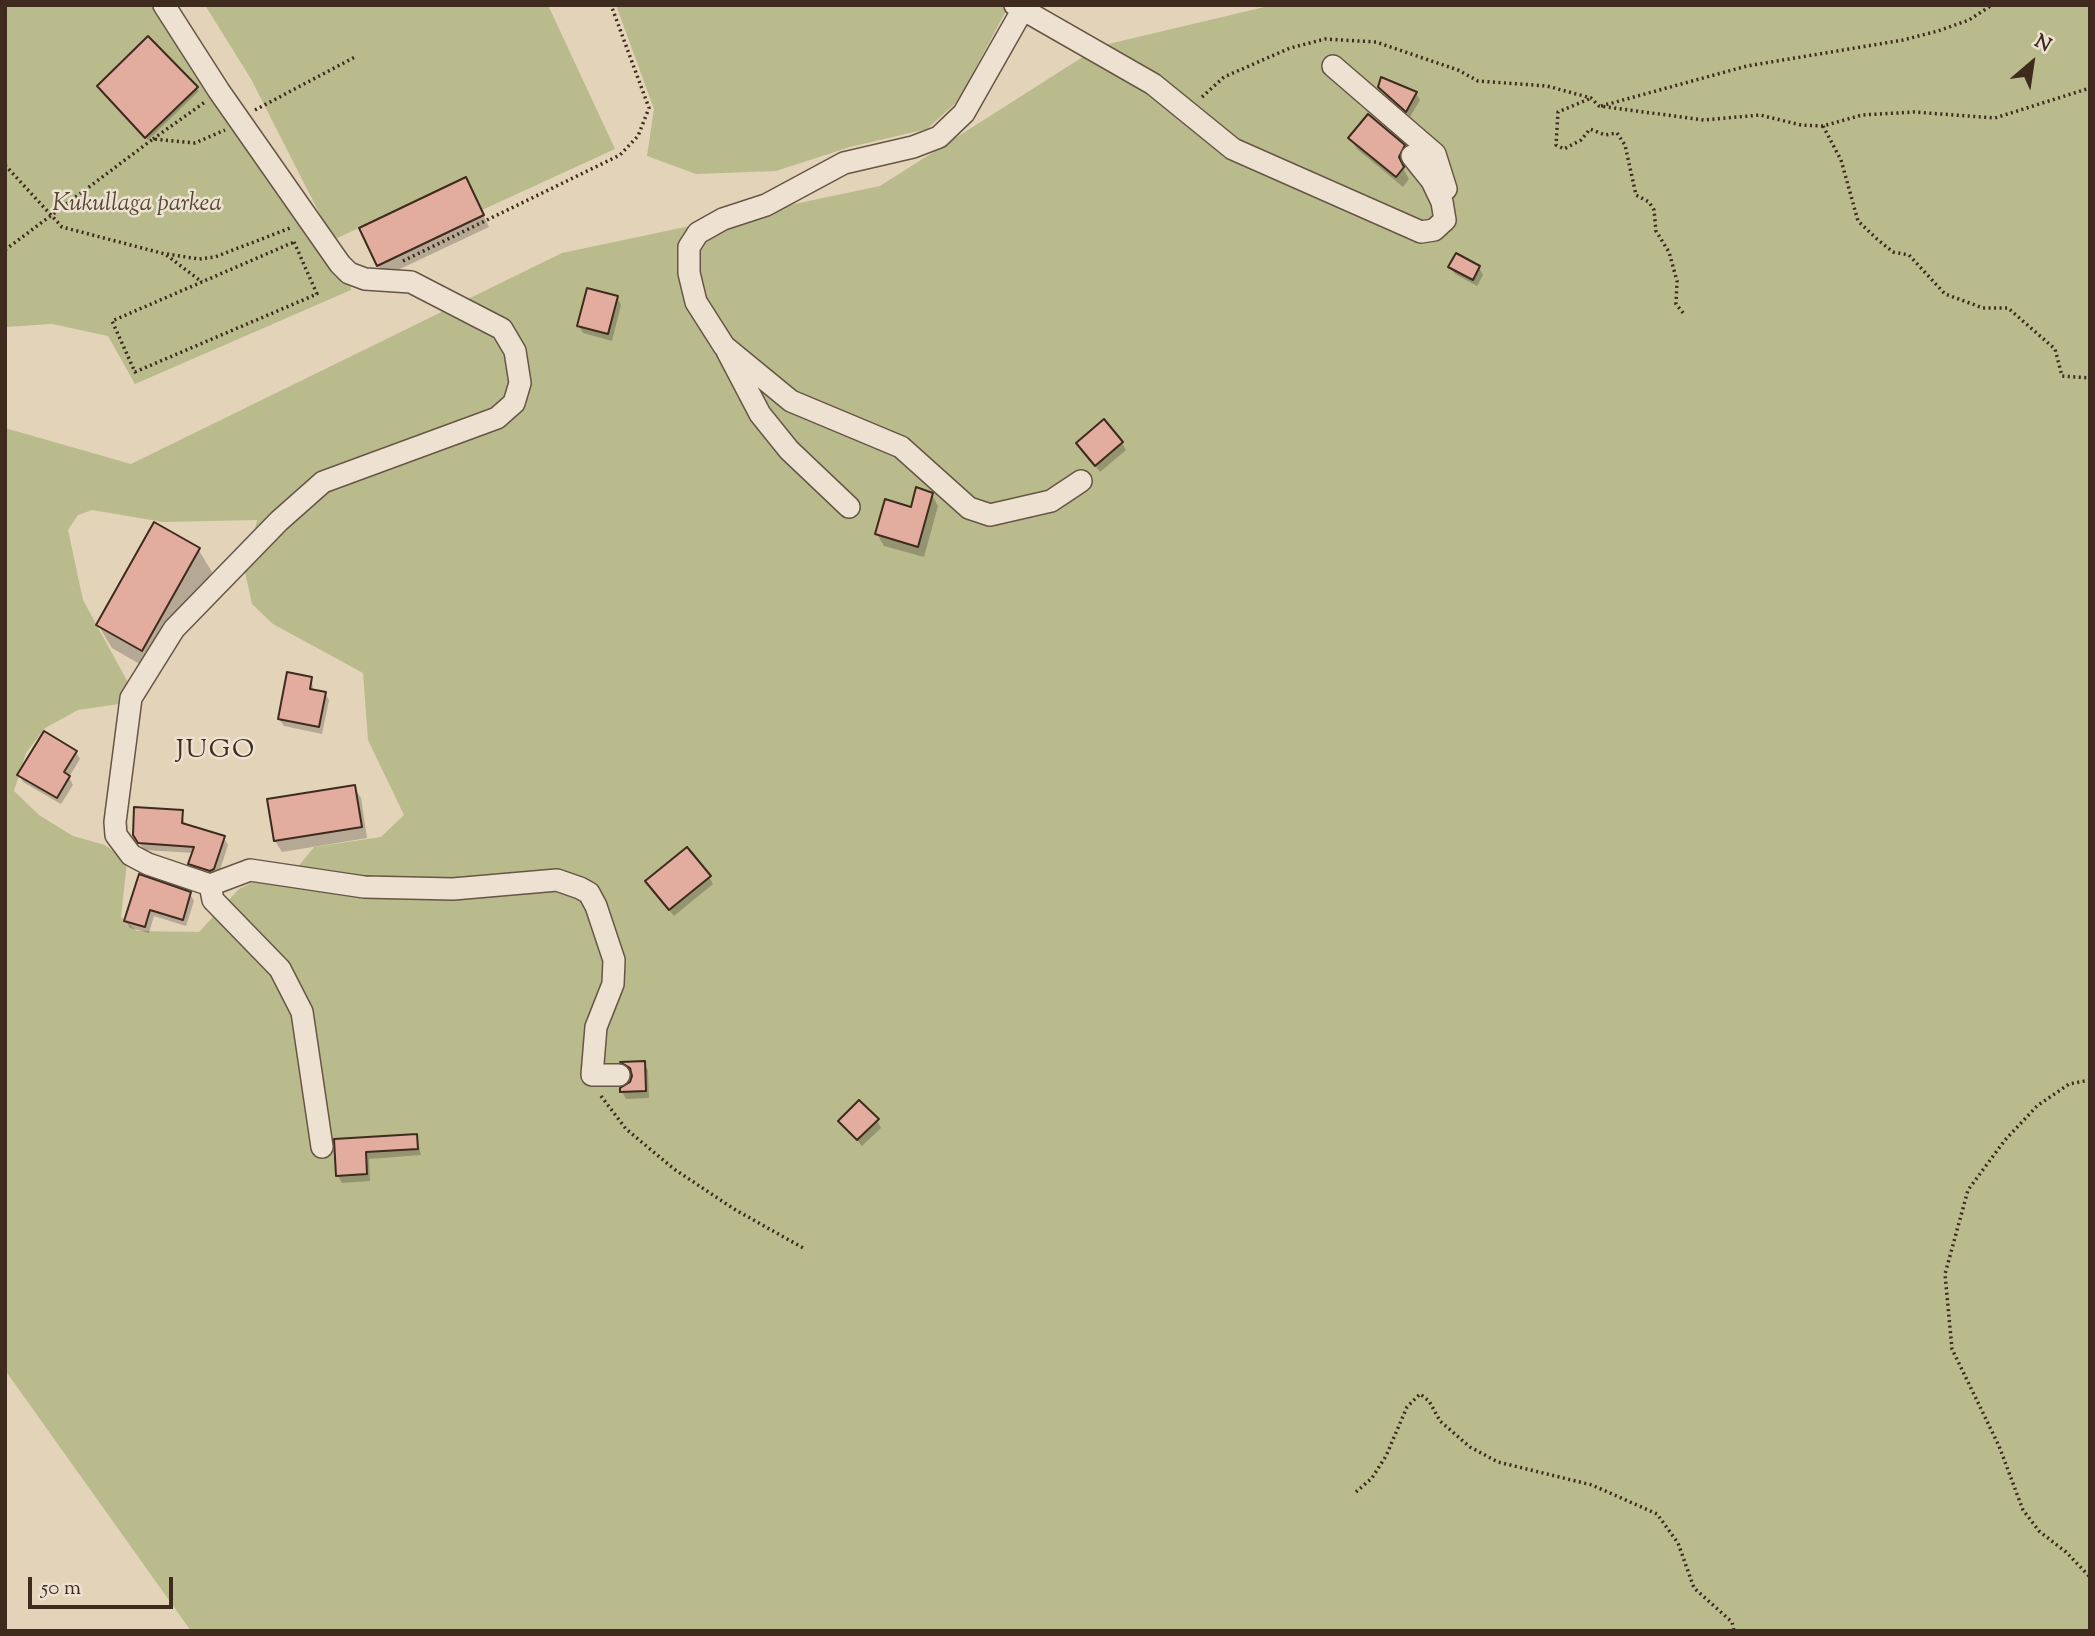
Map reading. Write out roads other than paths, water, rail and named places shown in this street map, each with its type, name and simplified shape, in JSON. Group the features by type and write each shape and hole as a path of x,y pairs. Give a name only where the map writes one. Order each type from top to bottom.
{"street":[{"path":"164,5 238,119 349,273 365,279 411,282 502,329 515,351 519,393 514,403 497,418 427,446 323,482 279,521 174,629 131,698 115,822 116,835 121,845 148,864 211,885 250,870 364,887 453,889 557,880 580,888 589,893 596,906 614,960 613,984 596,1027 592,1075 619,1075"},
{"path":"849,507 789,450 760,414 724,346 696,302 689,273 689,247 698,233 723,219 766,205 844,163 913,147 940,136 964,113 1019,7 1153,84 1233,149 1421,232 1434,230 1445,220 1446,186 1435,153 1333,66"},
{"path":"1412,156 1432,181 1442,202 1445,220"},
{"path":"724,346 791,401 901,447 969,508 990,515 1051,500 1080,481"},
{"path":"211,885 213,900 280,969 302,1012 322,1147"}],"district":[{"name":"JUGO","path":"216,753"}],"park label":[{"name":"Kukullaga parkea","path":"137,206"}]}
